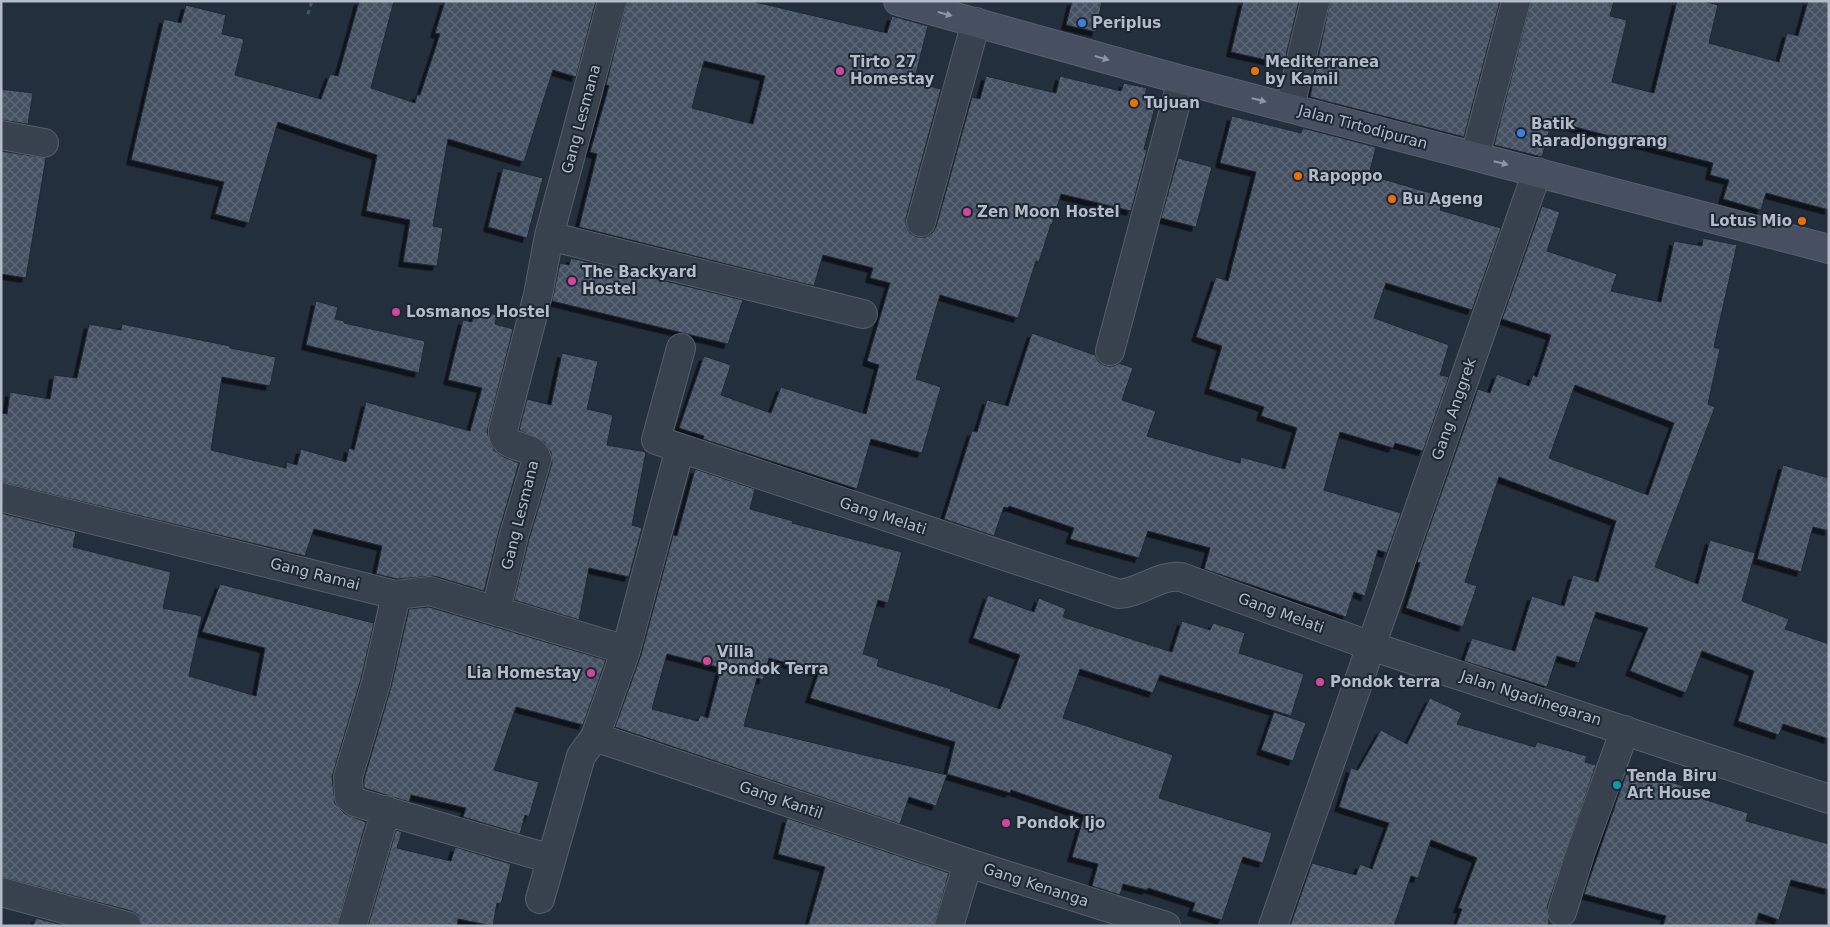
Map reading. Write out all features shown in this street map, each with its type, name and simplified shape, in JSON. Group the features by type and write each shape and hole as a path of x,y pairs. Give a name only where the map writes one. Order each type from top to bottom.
{"street":[{"name":"Gang Lesmana","path":"496,610 514,535 537,458 533,452 506,441 502,436 538,295 549,236 612,1"},
{"path":"1290,107 1315,1"},
{"path":"1475,156 1516,1"},
{"name":"Jalan Tirtodipuran","path":"907,2 1182,80 1829,249"},
{"path":"920,222 976,22"},
{"path":"1110,351 1182,80"},
{"path":"1,135 44,143"},
{"name":"Gang Anggrek","path":"1371,646 1537,172"},
{"path":"549,236 863,314"},
{"name":"Gang Melati","path":"681,348 656,440 1119,594 1136,591 1167,577 1181,577 1371,646"},
{"path":"540,899 581,756 594,737 626,650 680,448"},
{"name":"Gang Ramai","path":"1,497 396,595 430,591 626,650"},
{"path":"396,595 381,666 348,777 349,797 355,802 552,859"},
{"path":"1273,926 1371,646"},
{"name":"Jalan Ngadinegaran","path":"1371,646 1829,799"},
{"path":"1562,912 1580,854 1625,730"},
{"name":"Gang Kantil","path":"594,737 968,863"},
{"path":"352,926 386,810"},
{"name":"Gang Kenanga","path":"948,926 968,863 1166,926"},
{"path":"1,892 127,926"}],"path":[{"path":"308,14 312,1"}],"building":[{"path":"359,1 394,1 371,88 415,103 417,95 420,95 440,34 435,33 445,1 596,1 576,77 553,70 524,162 448,139 433,226 443,228 437,266 403,262 410,220 366,211 377,155 278,122 249,223 215,214 224,182 131,160 164,19 181,23 186,5 226,15 222,34 244,39 235,75 321,99 330,74 338,76"},
{"path":"627,1 751,1 887,33 892,16 928,26 914,82 941,89 906,218 906,225 910,233 917,237 925,237 932,233 936,227 972,97 980,99 986,76 1056,93 1060,76 1121,91 1124,83 1147,88 1144,99 1156,103 1144,149 1147,150 1131,211 1061,194 1039,262 1036,261 1018,318 940,295 916,379 941,387 922,453 871,439 857,489 703,439 704,436 679,428 704,356 731,365 721,395 771,413 781,387 866,414 879,365 867,361 890,283 870,278 873,268 823,255 814,286 579,227 597,154 590,152 609,86 606,85","holes":["704,61 765,76 753,124 692,108"]},
{"path":"1072,1 1102,1 1096,32 1066,25"},
{"path":"1243,1 1299,1 1284,64 1231,52"},
{"path":"1330,1 1500,1 1464,137 1310,97"},
{"path":"1531,1 1614,1 1610,16 1627,20 1612,82 1654,93 1677,1 1703,1 1718,5 1709,43 1779,62 1787,33 1798,36 1808,1 1829,1 1829,210 1766,193 1761,210 1723,199 1729,180 1710,175 1713,163 1552,121 1542,157 1494,145"},
{"path":"1,89 33,93 28,124 1,120"},
{"path":"1232,116 1301,133 1303,128 1376,147 1369,175 1444,197 1440,210 1501,228 1472,310 1386,283 1374,318 1449,345 1440,375 1449,377 1423,451 1395,443 1393,448 1340,432 1324,490 1401,513 1387,553 1378,550 1365,596 1354,592 1346,617 1204,569 1210,548 1148,531 1139,558 1070,539 1074,528 1009,506 1008,508 1004,507 994,536 944,519 972,431 977,432 987,400 1008,406 1032,333 1095,355 1099,362 1106,366 1114,366 1119,363 1133,368 1122,400 1156,411 1147,436 1240,463 1241,457 1285,469 1297,428 1261,416 1264,407 1209,389 1222,346 1196,337 1216,277 1228,281 1256,172 1220,163"},
{"path":"1,151 46,158 26,278 1,274"},
{"path":"1178,158 1212,167 1196,227 1161,218"},
{"path":"503,168 543,178 527,238 488,227"},
{"path":"1542,206 1560,212 1547,251 1617,274 1611,291 1661,302 1674,241 1702,246 1703,238 1737,245 1714,347 1720,349 1708,404 1715,407 1655,567 1698,584 1710,540 1755,553 1742,601 1789,619 1785,629 1829,644 1829,739 1783,724 1779,735 1738,721 1754,671 1702,651 1686,693 1630,671 1648,628 1596,612 1579,663 1557,656 1547,687 1464,661 1472,638 1515,651 1532,596 1564,606 1573,575 1598,582 1616,521 1499,477 1465,582 1477,586 1463,627 1406,608 1420,563 1417,562 1478,389 1490,393 1497,374 1529,386 1533,375 1537,377 1551,335 1502,319","holes":["1575,385 1674,423 1648,495 1549,458"]},
{"path":"571,258 743,300 728,344 552,301 560,263 569,265"},
{"path":"316,301 338,307 335,319 344,321 344,323 425,341 419,373 306,345"},
{"path":"475,310 497,315 495,324 513,329 487,432 494,450 504,457 519,463 484,591 434,576 397,579 376,574 382,546 314,529 305,556 1,482 1,413 7,414 10,392 50,399 54,375 77,378 89,324 121,330 122,324 276,357 270,386 222,377 211,450 286,468 287,462 297,465 301,449 346,462 349,448 354,450 366,402 470,431 482,388 448,380 463,320 472,322"},
{"path":"562,353 598,361 587,409 613,415 607,445 646,452 632,525 642,528 629,577 589,568 579,620 514,600 529,539 552,463 551,452 544,442 519,430 527,399 551,405"},
{"path":"1783,465 1829,478 1829,531 1813,527 1801,572 1757,559"},
{"path":"695,469 755,489 750,509 793,521 792,523 902,552 888,603 878,600 863,654 879,659 877,666 951,689 950,691 1000,709 1020,655 973,638 988,595 1034,612 1039,598 1066,609 1063,617 1172,652 1182,621 1210,630 1213,623 1245,633 1239,653 1304,674 1291,716 1160,675 1153,693 1080,669 1063,718 1173,755 1159,798 1272,833 1263,863 1243,857 1222,920 1192,911 1195,903 1148,888 1147,890 1123,884 1120,895 1092,886 1098,864 1072,857 1084,815 1011,790 1010,793 947,774 955,742 810,698 819,672 769,658 763,680 757,678 744,726 947,775 936,806 909,797 900,824 615,727 641,655 673,535 677,536","holes":["667,654 721,668 708,718 700,715 698,721 652,709"]},
{"path":"1,513 76,532 73,547 171,572 163,608 202,616 189,676 256,696 265,648 202,632 220,584 374,623 361,679 332,777 335,804 345,814 366,822 337,926 142,926 138,915 131,911 1,877"},
{"path":"429,607 606,660 583,725 516,707 494,770 539,782 529,817 525,815 520,834 463,817 466,808 411,795 409,802 364,788 364,779 391,687 409,609"},
{"path":"1430,698 1462,713 1457,724 1535,747 1537,742 1587,756 1585,762 1596,765 1547,907 1548,926 1456,926 1462,909 1458,908 1477,858 1431,840 1418,878 1411,876 1394,926 1290,926 1312,863 1356,875 1360,864 1372,869 1389,823 1339,807 1351,768 1358,770 1381,730 1407,744"},
{"path":"1274,712 1306,723 1293,761 1261,750"},
{"path":"1626,774 1660,783 1661,779 1705,793 1703,799 1748,813 1746,821 1829,844 1829,890 1791,880 1779,920 1759,913 1755,926 1663,926 1666,916 1584,894"},
{"path":"787,818 949,873 934,926 808,926 825,867 778,854"},
{"path":"396,830 402,832 397,848 451,861 455,847 511,864 501,904 497,903 493,926 458,919 457,926 368,926"},
{"path":"36,918 66,926 33,926"}],"place":[{"name":"Periplus","path":"1082,23"},
{"name":"Tirto 27 Homestay","path":"840,71"},
{"name":"Mediterranea by Kamil","path":"1255,71"},
{"name":"Tujuan","path":"1134,103"},
{"name":"Batik Raradjonggrang","path":"1521,133"},
{"name":"Rapoppo","path":"1298,176"},
{"name":"Bu Ageng","path":"1392,199"},
{"name":"Zen Moon Hostel","path":"967,212"},
{"name":"Lotus Mio","path":"1802,221"},
{"name":"The Backyard Hostel","path":"572,281"},
{"name":"Losmanos Hostel","path":"396,312"},
{"name":"Villa Pondok Terra","path":"707,661"},
{"name":"Lia Homestay","path":"591,673"},
{"name":"Pondok terra","path":"1320,682"},
{"name":"Tenda Biru Art House","path":"1617,785"},
{"name":"Pondok Ijo","path":"1006,823"}]}
